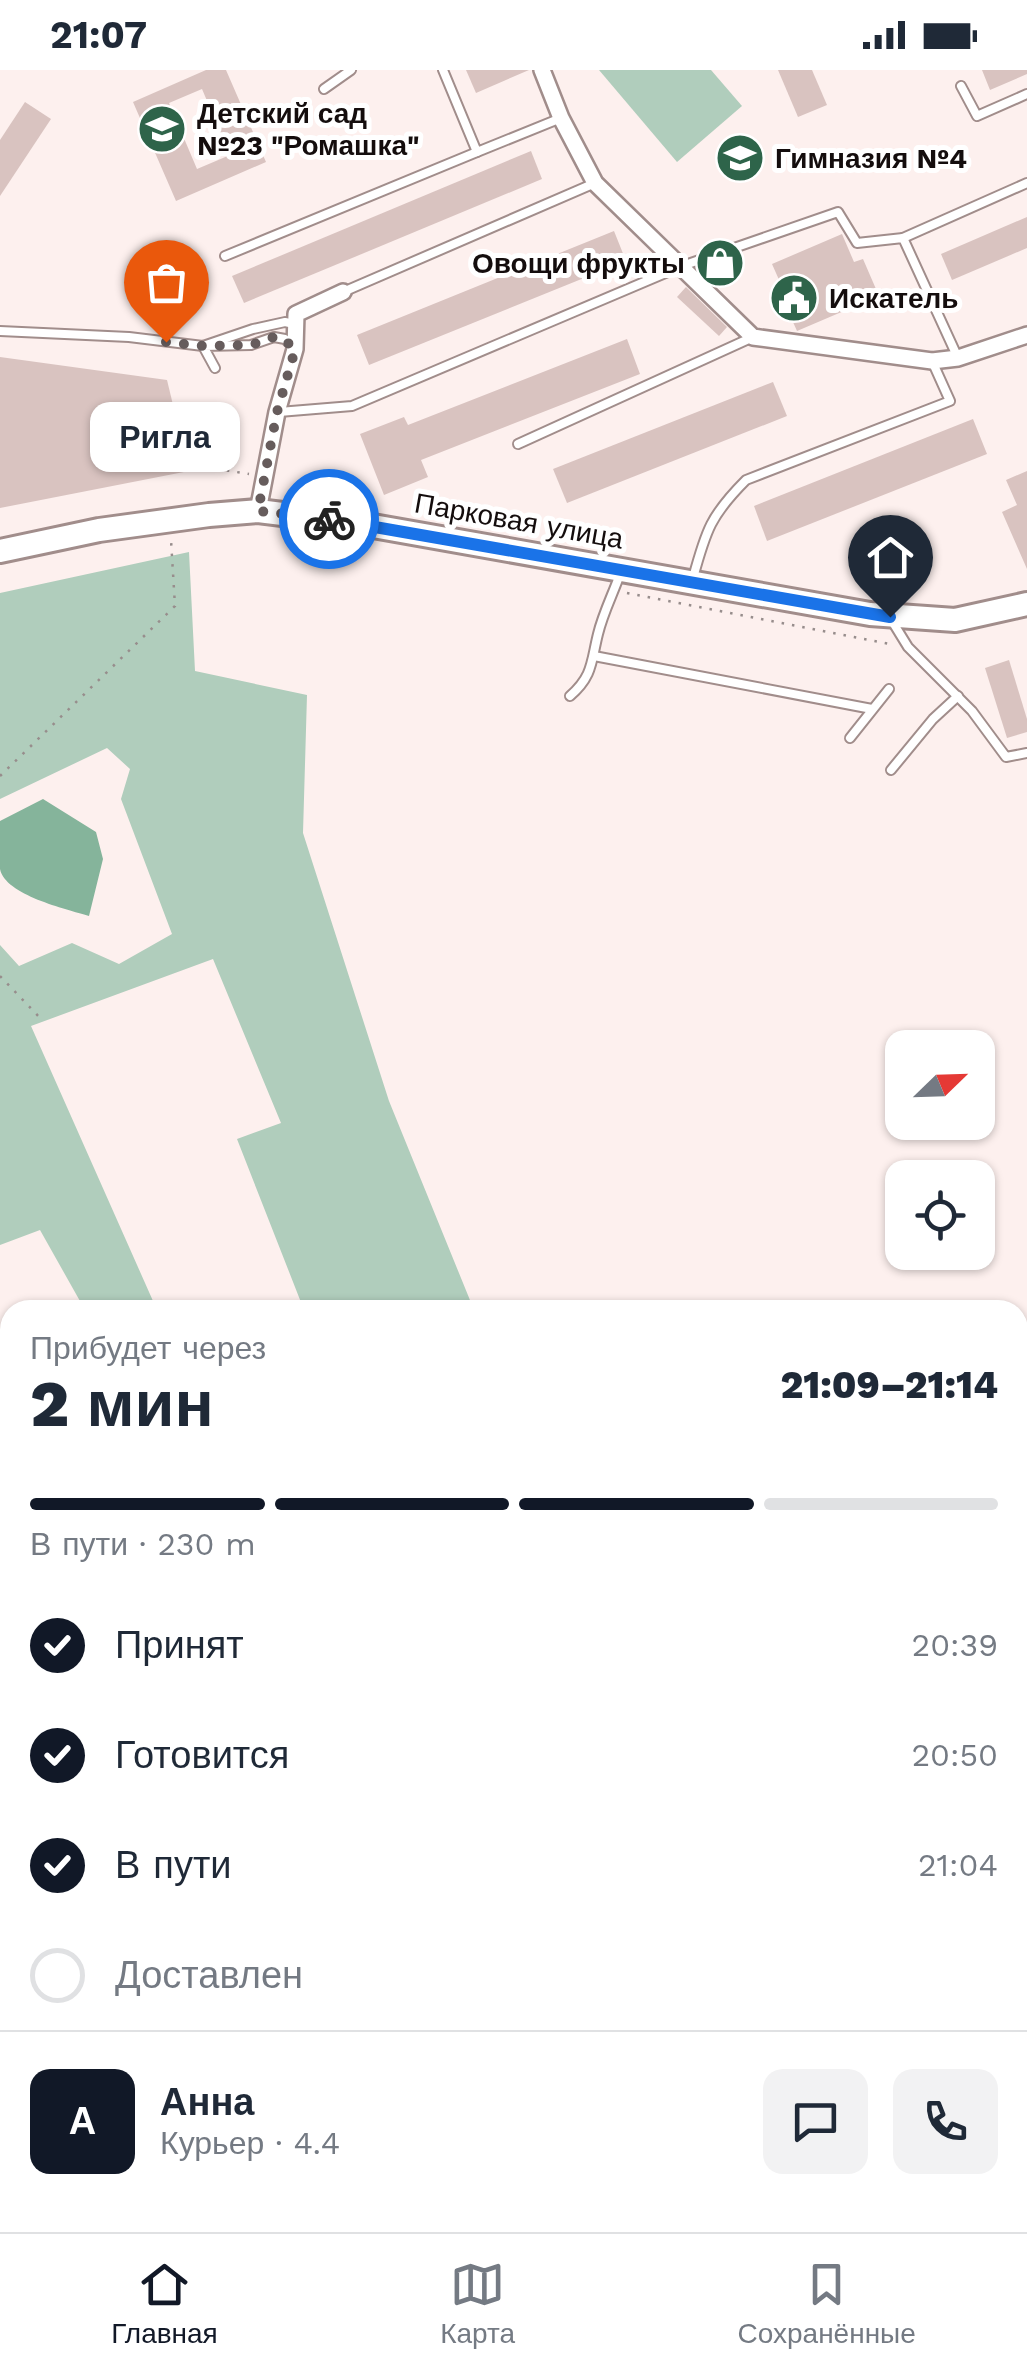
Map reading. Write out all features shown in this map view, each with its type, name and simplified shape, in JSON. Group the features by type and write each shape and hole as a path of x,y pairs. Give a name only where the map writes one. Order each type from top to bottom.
{"main road":[{"name":"Парковая улица","path":"0,551 99,530 258,511 356,523 618,580 692,582 890,617 955,620 1027,604"}],"street":[{"path":"542,70 561,118 595,184 753,337 932,361 958,358 1027,335"},
{"path":"258,511 277,412 295,350 296,314 343,292"}],"lane":[{"path":"324,89 351,70"},
{"path":"444,70 477,152"},
{"path":"961,86 976,116 1027,94"},
{"path":"225,256 561,118"},
{"path":"277,412 352,406 682,266 838,212 856,243 903,238 1027,183"},
{"path":"343,292 595,184"},
{"path":"903,238 958,358"},
{"path":"203,346 253,329 285,322 294,324"},
{"path":"0,331 129,337 203,346 251,345 274,337 284,339 295,350"},
{"path":"518,444 753,337"},
{"path":"203,346 216,368"},
{"path":"692,582 706,532 722,505 746,480 950,401 932,361"},
{"path":"570,696 583,684 618,580"},
{"path":"890,617 908,647 958,696 1006,756 1027,753"},
{"path":"594,656 872,709"},
{"path":"850,738 889,688"},
{"path":"891,770 933,718 958,696"}],"path":[{"path":"217,467 265,476"},
{"path":"0,776 175,606 171,533"},
{"path":"618,580 908,647"},
{"path":"0,976 43,1021"}],"shaded area":[{"path":"599,70 711,70 742,106 677,162"},
{"path":"189,552 195,671 307,695 303,833 389,1101 470,1300 300,1300 237,1139 281,1123 213,959 31,1026 153,1300 79,1300 40,1230 0,1245 0,945 19,966 72,943 119,964 172,934 121,799 130,769 107,748 0,799 0,593"},
{"path":"43,799 96,832 103,859 89,916 24,893 4,878 0,869 0,821"}],"building":[{"name":"Детский сад №23 \"Ромашка\"","path":"206,70 226,70 266,162 176,201 133,102","holes":["202,89 230,155 197,169 169,103"]},
{"path":"466,70 529,70 476,93"},
{"path":"778,70 812,70 827,105 798,117"},
{"path":"982,70 1027,70 1027,74 990,90"},
{"path":"25,102 51,119 0,196 0,140"},
{"path":"531,151 542,179 244,303 232,276"},
{"path":"1027,217 1027,248 952,280 941,254"},
{"path":"614,231 626,261 369,365 357,335"},
{"path":"842,234 854,262 863,259 879,296 797,331 772,264"},
{"path":"686,287 727,327 719,336 677,297"},
{"path":"627,339 640,374 421,460 428,477 384,495 360,434 404,417 408,425"},
{"path":"0,357 167,380 189,471 0,508"},
{"path":"773,382 787,416 567,503 553,469"},
{"path":"973,419 987,454 767,541 754,506"},
{"path":"1027,471 1027,569 1002,512 1017,505 1006,480"},
{"path":"1009,660 1027,719 1027,732 1007,738 985,668"}],"way so far":[{"path":"166,342 251,345 274,337 284,339 295,350 277,412 258,511 329,519"}],"place":[{"name":"Детский сад №23 \"Ромашка\"","path":"162,129"},
{"name":"Гимназия №4","path":"740,158"},
{"name":"Овощи фрукты","path":"720,263"},
{"name":"Искатель","path":"794,298"},
{"name":"Ригла","path":"166,342"}],"route":[{"path":"329,519 890,617"}]}
